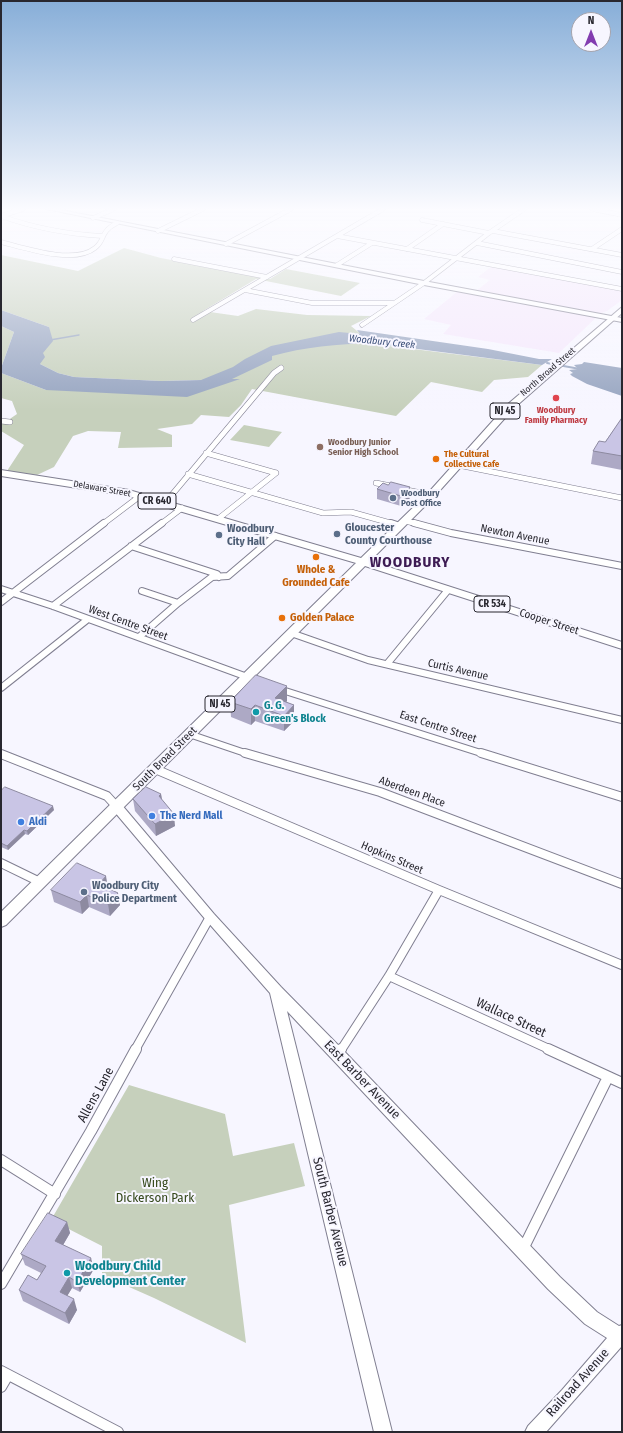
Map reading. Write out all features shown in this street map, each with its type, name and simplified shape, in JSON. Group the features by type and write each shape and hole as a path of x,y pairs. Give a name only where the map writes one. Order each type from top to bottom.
{"main road":[{"name":"North Broad Street","path":"363,562 431,495 511,406 562,359 622,308"},
{"name":"Delaware Street","path":"1,473 115,490 140,496 363,562"},
{"name":"Cooper Street","path":"363,562 622,646"},
{"name":"South Broad Street","path":"1,921 363,562"}],"street":[{"path":"261,276 267,277"},
{"path":"390,276 622,320"},
{"path":"362,325 434,276"},
{"path":"550,276 622,289"},
{"path":"193,320 267,277"},
{"path":"246,290 312,303 393,303"},
{"path":"164,503 274,373 281,368"},
{"path":"1,421 10,422"},
{"path":"206,453 276,473 218,519"},
{"path":"458,465 622,498"},
{"name":"Newton Avenue","path":"188,474 323,513 351,512 402,524 622,566"},
{"path":"376,483 431,495"},
{"path":"1,602 140,496"},
{"path":"53,606 182,508"},
{"path":"139,637 178,603 212,577 228,576 275,536"},
{"path":"131,546 217,574 219,577"},
{"name":"West Centre Street","path":"1,589 14,592 247,677"},
{"path":"387,664 448,590"},
{"path":"142,591 178,603"},
{"path":"1,688 88,619"},
{"name":"Curtis Avenue","path":"291,633 368,660 622,720"},
{"path":"247,677 259,682"},
{"name":"East Centre Street","path":"273,687 622,797"},
{"name":"Aberdeen Place","path":"189,734 229,748 380,792 622,884"},
{"path":"1,754 107,796 117,807"},
{"name":"Hopkins Street","path":"155,769 439,890 622,965"},
{"name":"East Barber Avenue","path":"117,807 210,917 276,991 338,1054 522,1250 591,1318 621,1336"},
{"path":"1,863 40,882"},
{"path":"338,1054 389,976 439,890"},
{"name":"Allens Lane","path":"1,1284 55,1194 210,917"},
{"name":"Wallace Street","path":"389,976 622,1083"},
{"name":"South Barber Avenue","path":"276,991 383,1432"},
{"path":"522,1250 608,1077"},
{"path":"1,1160 55,1194"},
{"name":"Railroad Avenue","path":"534,1432 621,1336"},
{"path":"1,1387 4,1373 118,1432"}],"shaded area":[{"path":"545,276 622,290 622,300 607,311 601,313 559,353 443,334 451,325 424,319 458,291 472,294 490,280 478,277"}],"green space":[{"path":"1,276 254,276 270,279 275,276 322,276 360,283 341,296 256,279 203,311 238,316 256,309 307,315 371,316 351,326 373,344 542,365 528,377 494,380 482,392 431,382 396,416 252,389 241,405 229,417 201,415 192,424 157,429 172,435 172,447 118,448 121,432 88,431 73,436 54,467 37,475 7,471 24,445 1,431 1,425 17,414 12,401 1,398 1,373 46,390 239,379 161,381 74,377 58,373 40,364 49,327 1,310"},
{"path":"1,326 14,332 1,368"},
{"path":"244,425 282,432 269,447 230,440"},
{"name":"Wing Dickerson Park","path":"129,1085 225,1114 233,1156 294,1143 305,1186 229,1205 246,1343 154,1298 102,1275 102,1246 51,1220"}],"water":[{"path":"1,310 49,327 53,341 43,353 45,357 40,364 58,373 74,377 161,381 201,380 233,367 271,346 339,332 360,334 357,330 488,349 539,359 552,359 542,365 371,343 346,344 321,346 272,356 272,360 232,379 240,379 187,397 46,390 1,373 1,368 14,332 1,326"},
{"path":"584,362 622,368 622,396 587,384 570,374 573,373 569,370 578,369 574,365 582,364"}],"building":[{"path":"622,418 622,456 593,451 599,441 605,442"},
{"path":"391,482 410,487 401,496 377,489 383,483 388,485"},
{"path":"256,675 287,686 275,698 294,705 284,716 255,705 251,709 230,702"},
{"name":"Aldi","path":"5,787 53,806 27,831 24,830 7,846 1,843 1,791"},
{"path":"146,787 161,794 159,796 174,814 155,824 133,799"},
{"path":"77,863 106,876 99,884 118,893 108,904 87,895 80,902 51,890"},
{"name":"Woodbury Child Development Center","path":"48,1213 67,1222 55,1241 91,1258 77,1282 69,1277 60,1292 74,1299 65,1313 19,1290 28,1275 37,1280 46,1266 21,1254"}],"waterway":[{"path":"50,340 79,335"},
{"name":"Woodbury Creek","path":"547,363 580,369"}],"place":[{"name":"Woodbury Family Pharmacy","path":"556,398"},
{"name":"Woodbury Junior Senior High School","path":"320,447"},
{"name":"The Cultural Collective Cafe","path":"436,459"},
{"name":"Woodbury Post Office","path":"393,498"},
{"name":"Gloucester County Courthouse","path":"337,534"},
{"name":"Woodbury City Hall","path":"219,535"},
{"name":"Whole & Grounded Cafe","path":"316,557"},
{"name":"Golden Palace","path":"282,618"},
{"name":"G. G. Green's Block","path":"256,712"},
{"name":"The Nerd Mall","path":"152,816"},
{"name":"Aldi","path":"21,822"},
{"name":"Woodbury City Police Department","path":"84,892"},
{"name":"Woodbury Child Development Center","path":"67,1273"}],"district":[{"name":"WOODBURY","path":"410,563"}]}
